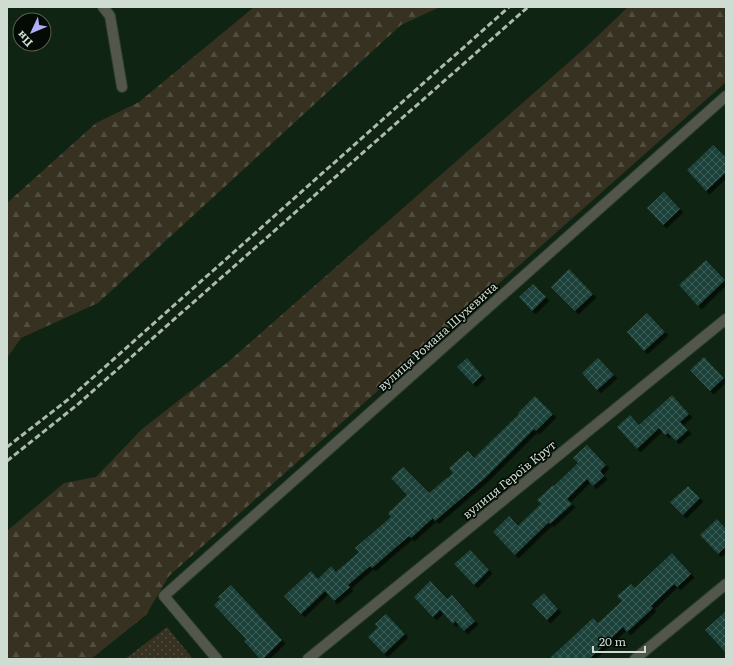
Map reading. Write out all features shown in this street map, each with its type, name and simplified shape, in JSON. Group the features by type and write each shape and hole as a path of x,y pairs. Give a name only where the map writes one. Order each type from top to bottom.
{"street":[{"path":"103,7 110,16 122,87"},
{"name":"вулиця Романа Шухевича","path":"217,659 164,596 726,96"},
{"name":"вулиця Героїв Крут","path":"308,659 726,319"},
{"path":"635,659 726,584"}],"green space":[{"path":"254,7 440,7 401,25 98,303 21,338 7,358 7,203 96,123 139,102"},
{"path":"628,7 726,7 726,82 169,576 146,615 91,659 7,659 7,531 64,483 96,477 142,429 228,362 585,48"},
{"path":"167,627 193,659 125,659"}],"building":[{"path":"713,145 726,158 726,172 706,191 687,170"},
{"path":"664,192 680,209 663,225 647,208"},
{"path":"706,260 725,280 698,306 679,285"},
{"path":"569,269 593,294 575,311 551,287"},
{"path":"533,284 546,297 532,311 519,297"},
{"path":"647,313 665,332 644,351 627,332"},
{"path":"704,357 724,378 710,391 690,370"},
{"path":"467,358 482,375 473,384 457,367"},
{"path":"598,358 614,375 597,390 582,373"},
{"path":"672,395 689,414 680,422 688,430 676,441 668,433 665,435 659,428 637,449 617,427 630,415 639,425"},
{"path":"535,396 553,414 536,431 534,429 485,478 435,521 433,518 411,538 409,536 372,568 370,566 348,585 350,587 334,601 325,591 301,614 284,596 311,571 318,579 331,566 336,572 359,552 355,548 391,517 388,513 407,495 391,478 403,467 429,493 453,473 449,468 468,451 474,458 519,414 518,413"},
{"path":"587,445 606,465 600,471 604,476 593,486 587,479 567,499 572,504 550,524 549,522 515,555 493,532 509,516 518,526 541,504 537,500 578,463 573,458"},
{"path":"688,486 700,498 683,515 670,502"},
{"path":"717,519 726,529 726,546 718,554 700,535"},
{"path":"470,550 489,570 474,585 454,564"},
{"path":"672,553 691,574 677,587 674,584 651,606 653,608 627,632 623,627 589,659 549,659 593,618 598,623 622,601 617,596 631,584 635,588"},
{"path":"430,581 447,599 452,595 475,621 464,631 455,621 453,624 440,610 433,617 414,597"},
{"path":"231,585 282,640 263,659 260,659 244,641 246,639 214,605 220,599 218,597"},
{"path":"544,593 558,609 547,620 532,604"},
{"path":"726,611 726,653 705,630"},
{"path":"386,614 405,634 384,654 368,637 378,627 375,624"}],"railway":[{"path":"7,447 70,398 509,7"},
{"path":"7,461 77,405 528,7"}]}
